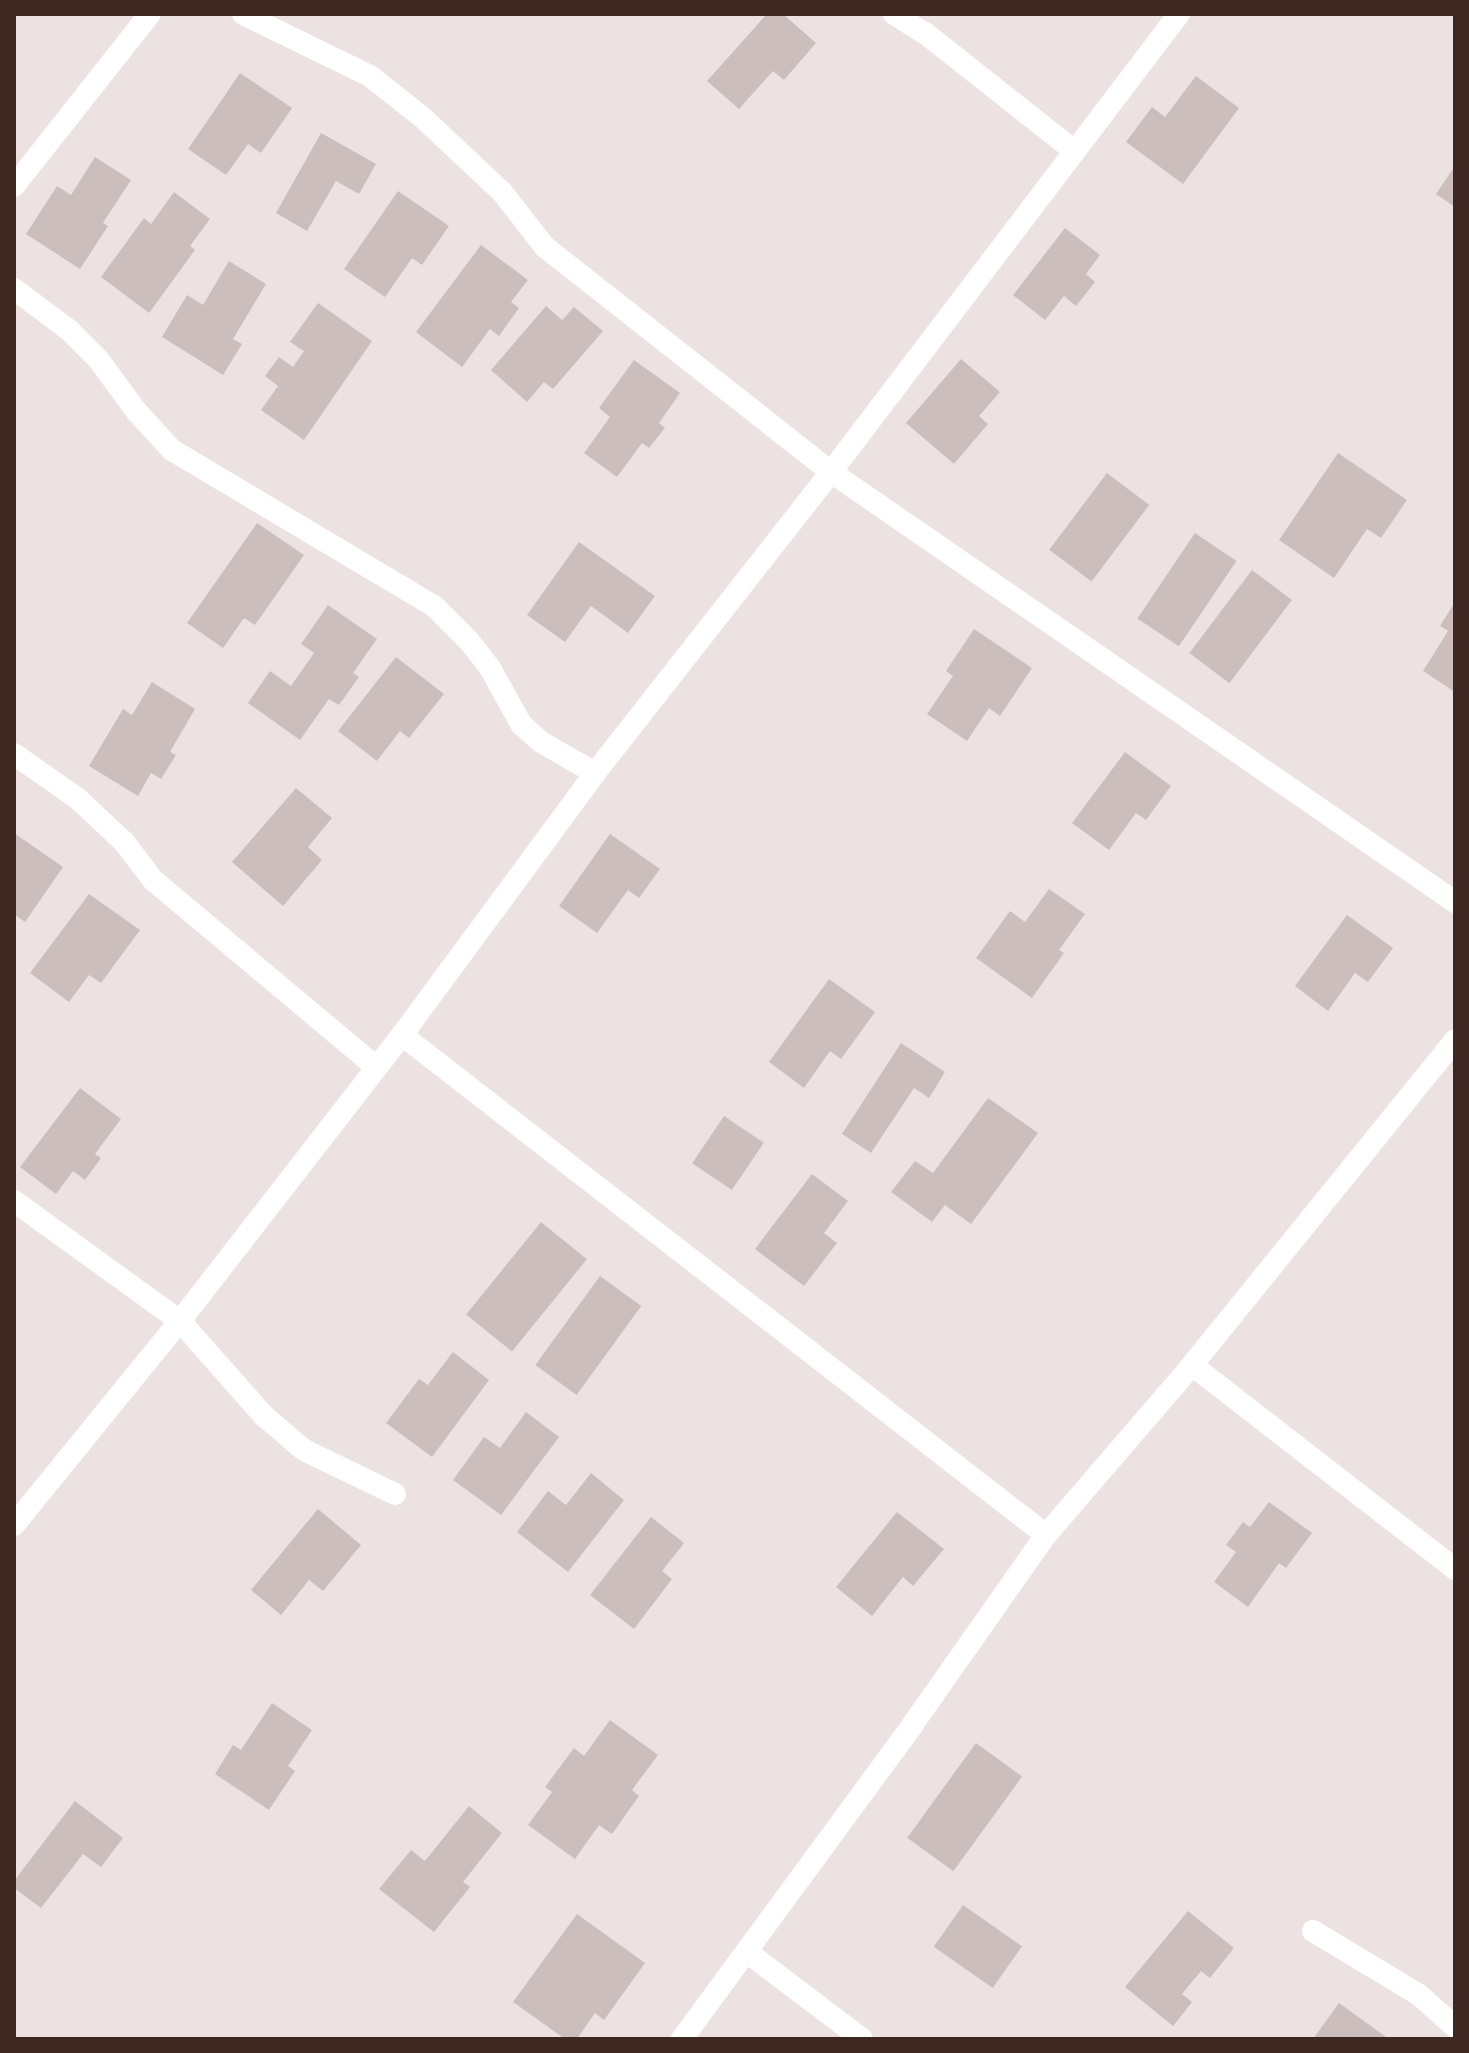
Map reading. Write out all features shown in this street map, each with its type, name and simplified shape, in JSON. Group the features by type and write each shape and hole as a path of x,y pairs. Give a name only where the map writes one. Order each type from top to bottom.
{"street":[{"path":"14,186 150,14"},
{"path":"243,14 370,76 412,108 502,192 545,247 831,472 1455,902"},
{"path":"894,14 925,33 1073,150"},
{"path":"14,1525 180,1321 402,1035 595,773 831,472 1179,14"},
{"path":"14,289 69,330 98,359 137,412 172,450 434,606 469,641 490,668 521,724 541,742 595,773"},
{"path":"14,754 78,799 124,842 153,880 375,1066"},
{"path":"402,1035 1046,1535"},
{"path":"682,2039 1046,1535 1192,1365 1455,1040"},
{"path":"14,1201 180,1321 264,1416 304,1450 395,1494"},
{"path":"1192,1365 1455,1569"},
{"path":"1313,1931 1418,1994 1455,2027"},
{"path":"747,1952 862,2039"}],"building":[{"path":"767,14 783,14 816,43 784,80 773,71 739,109 707,81"},
{"path":"240,73 292,108 261,153 248,144 226,175 188,149"},
{"path":"1196,76 1239,108 1183,184 1126,142 1152,107 1165,117"},
{"path":"321,133 376,164 359,194 336,181 307,231 276,213"},
{"path":"95,157 131,180 103,223 108,226 80,269 26,234 57,186 71,195"},
{"path":"1455,166 1455,207 1436,194"},
{"path":"398,191 449,226 422,265 412,258 385,297 344,269"},
{"path":"174,192 210,219 190,246 195,250 149,313 101,277 144,218 151,224"},
{"path":"1065,228 1100,255 1086,274 1095,282 1076,306 1064,296 1045,320 1013,295"},
{"path":"481,245 528,280 511,302 519,308 499,336 490,329 462,367 416,332"},
{"path":"229,261 266,284 233,339 242,344 223,375 162,337 187,295 203,305"},
{"path":"318,303 372,341 304,440 261,410 278,386 265,376 279,357 293,367 304,351 290,342"},
{"path":"546,306 562,320 574,307 603,331 553,389 544,382 527,402 491,370"},
{"path":"961,359 1000,392 979,416 988,424 954,464 906,423"},
{"path":"634,360 680,393 659,423 665,428 649,448 642,443 617,477 584,453 610,417 599,408"},
{"path":"1338,453 1407,500 1381,538 1367,529 1334,578 1279,540"},
{"path":"1107,473 1149,505 1092,582 1049,550"},
{"path":"257,523 304,555 255,625 244,618 223,648 187,623"},
{"path":"1195,533 1236,561 1179,646 1137,618"},
{"path":"579,542 655,596 628,633 591,606 565,642 527,615"},
{"path":"1252,570 1292,600 1229,683 1189,653"},
{"path":"1455,602 1455,692 1423,671 1448,631 1440,626"},
{"path":"328,605 377,639 353,673 359,677 339,705 329,699 300,740 248,703 270,671 291,686 314,653 301,644"},
{"path":"974,629 1032,668 1000,716 989,708 967,741 927,714 953,676 946,671"},
{"path":"396,657 444,694 409,738 400,731 377,761 338,731"},
{"path":"152,682 195,709 170,752 176,755 161,779 151,773 138,796 89,766 123,709 132,715"},
{"path":"1125,752 1171,786 1146,820 1136,813 1109,850 1072,823"},
{"path":"296,788 332,818 308,847 322,860 283,906 232,862"},
{"path":"14,833 63,867 25,922 14,914"},
{"path":"610,834 660,869 639,898 628,890 597,933 559,906"},
{"path":"1049,889 1085,914 1059,950 1064,953 1032,998 976,958 1010,911 1025,922"},
{"path":"89,894 140,930 101,983 89,975 69,1002 30,973"},
{"path":"1347,915 1393,948 1368,982 1355,973 1328,1011 1295,986"},
{"path":"829,979 875,1012 841,1059 830,1051 804,1088 769,1062"},
{"path":"901,1043 945,1072 929,1098 914,1088 871,1153 842,1134"},
{"path":"80,1088 121,1119 95,1154 101,1158 85,1180 73,1171 56,1194 20,1167"},
{"path":"988,1098 1038,1133 971,1224 945,1205 932,1222 891,1192 915,1161 933,1173"},
{"path":"724,1116 764,1143 732,1190 692,1163"},
{"path":"812,1174 848,1201 824,1233 837,1243 804,1286 755,1249"},
{"path":"541,1222 587,1259 512,1352 466,1314"},
{"path":"600,1276 641,1306 577,1395 535,1365"},
{"path":"453,1352 489,1380 432,1457 386,1423 419,1379 428,1385"},
{"path":"526,1412 559,1437 501,1515 453,1480 484,1437 500,1448"},
{"path":"591,1473 624,1500 568,1572 517,1532 548,1491 566,1505"},
{"path":"1269,1502 1312,1533 1286,1568 1279,1563 1248,1607 1214,1582 1236,1552 1226,1545 1243,1522 1250,1527"},
{"path":"318,1509 361,1545 323,1591 309,1580 281,1615 251,1590"},
{"path":"897,1512 944,1549 913,1586 903,1577 872,1616 836,1587"},
{"path":"651,1517 684,1543 662,1571 672,1579 634,1629 590,1595"},
{"path":"272,1703 312,1730 288,1766 295,1771 269,1810 215,1774 233,1745 241,1750"},
{"path":"610,1720 658,1755 632,1790 639,1796 612,1834 599,1825 575,1859 528,1825 552,1792 545,1787 574,1748 584,1756"},
{"path":"976,1743 1022,1777 953,1871 907,1838"},
{"path":"75,1801 123,1838 101,1867 83,1854 41,1908 14,1888 14,1881"},
{"path":"469,1806 502,1833 463,1882 470,1887 434,1932 379,1889 411,1850 425,1861"},
{"path":"963,1905 1022,1946 993,1988 934,1947"},
{"path":"1188,1911 1234,1948 1210,1978 1201,1971 1182,1994 1192,2002 1173,2026 1125,1987"},
{"path":"577,1914 645,1963 604,2020 595,2013 577,2039 565,2039 513,2002"},
{"path":"1339,2003 1389,2039 1313,2039"}]}
